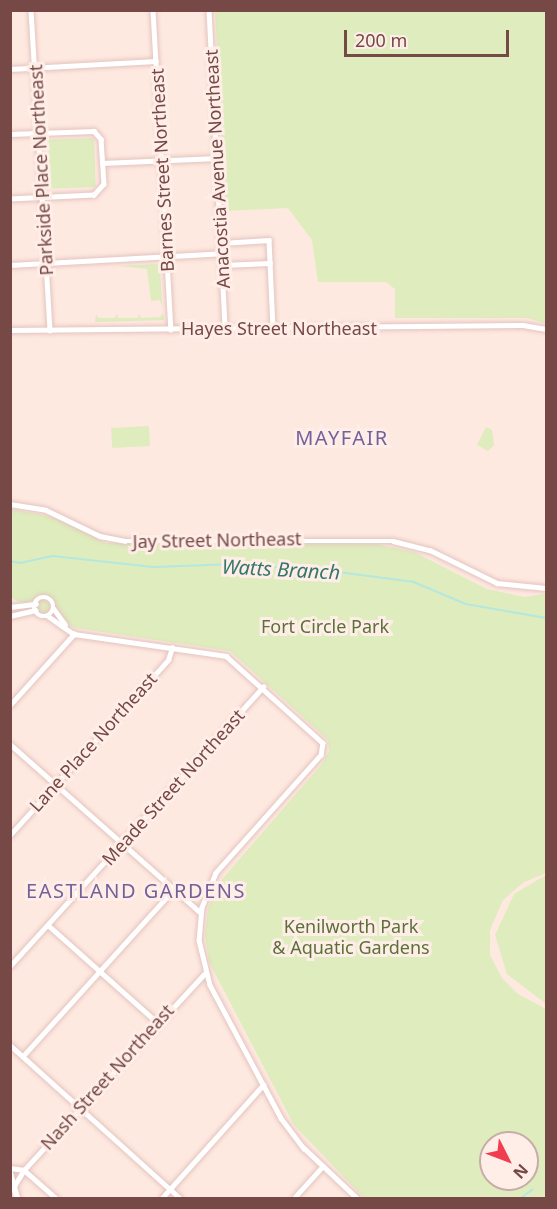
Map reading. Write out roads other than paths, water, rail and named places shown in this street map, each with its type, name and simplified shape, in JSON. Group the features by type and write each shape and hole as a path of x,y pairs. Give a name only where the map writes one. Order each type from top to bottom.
{"main road":[{"path":"10,1170 17,1198"}],"street":[{"name":"Parkside Place Northeast","path":"31,10 50,330"},
{"name":"Barnes Street Northeast","path":"153,10 171,329"},
{"name":"Anacostia Avenue Northeast","path":"209,10 225,328"},
{"path":"10,69 156,61"},
{"path":"10,134 94,131 101,140 104,184 97,194 10,200"},
{"path":"102,164 217,158"},
{"path":"221,243 269,240 273,328"},
{"path":"10,265 222,253"},
{"path":"222,265 270,263"},
{"name":"Hayes Street Northeast","path":"10,330 523,325 546,329"},
{"name":"Jay Street Northeast","path":"10,504 48,510 100,536 125,542 370,538 430,550 497,583 546,588"},
{"path":"10,607 36,604 46,598 66,627"},
{"path":"36,604 35,610 39,615 48,616 74,634 226,656 320,738 324,745 321,755 223,864 209,886 200,912 199,945 205,973 263,1085 291,1133 357,1198"},
{"path":"48,616 54,609"},
{"path":"10,616 35,610"},
{"path":"10,705 74,634"},
{"name":"Lane Place Northeast","path":"10,834 168,660 172,648"},
{"name":"Meade Street Northeast","path":"10,966 263,687"},
{"path":"10,744 172,890 200,912"},
{"path":"23,1056 172,890"},
{"path":"48,925 157,1022"},
{"name":"Nash Street Northeast","path":"14,1186 24,1170 80,1107 205,973"},
{"path":"10,1045 180,1198"},
{"path":"162,1198 263,1085"},
{"path":"294,1198 323,1166"},
{"path":"10,1170 24,1170 57,1198"}],"waterway":[{"name":"Watts Branch","path":"10,561 20,563 53,556 155,567 235,564 338,572 414,582 466,604 546,618"},
{"path":"521,1198 531,1191"},
{"path":"423,1198 439,1198"}],"district":[{"name":"MAYFAIR","path":"342,437"},
{"name":"EASTLAND GARDENS","path":"136,890"}],"park label":[{"name":"Fort Circle Park","path":"325,626"},
{"name":"Kenilworth Park & Aquatic Gardens","path":"351,937"}]}
